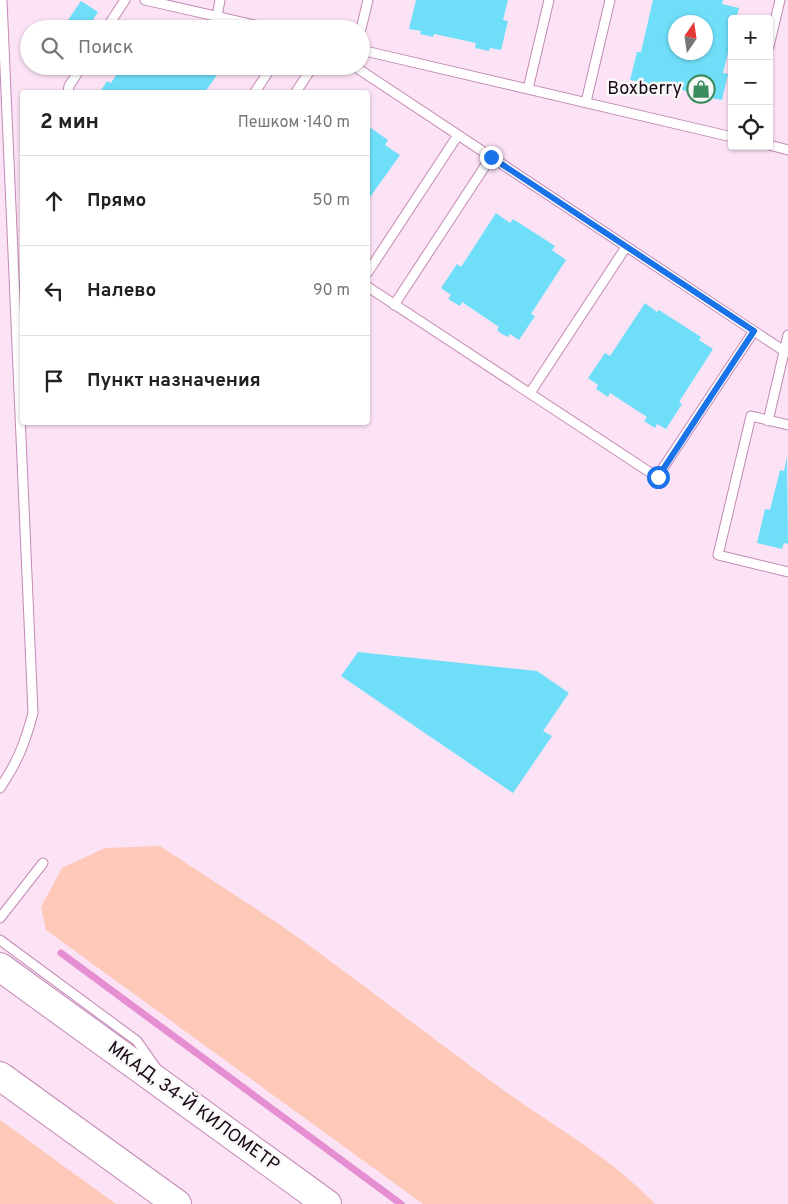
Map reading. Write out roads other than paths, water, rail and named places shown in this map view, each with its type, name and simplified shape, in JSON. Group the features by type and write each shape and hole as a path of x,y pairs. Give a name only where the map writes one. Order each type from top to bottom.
{"highway":[{"name":"МКАД, 34-Й КИЛОМЕТР","path":"0,968 327,1204"},
{"path":"3,1078 177,1204"}],"lane":[{"path":"0,788 15,765 25,742 33,713 3,75 2,0"},
{"path":"112,20 125,0"},
{"path":"145,0 230,20"},
{"path":"216,17 220,0"},
{"path":"363,20 368,0"},
{"path":"528,89 549,0"},
{"path":"586,102 610,0"},
{"path":"773,29 780,0"},
{"path":"370,52 728,135"},
{"path":"68,90 76,75"},
{"path":"256,90 266,75"},
{"path":"297,90 307,75"},
{"path":"368,75 784,351"},
{"path":"370,269 458,135"},
{"path":"773,146 788,150"},
{"path":"394,305 491,157"},
{"path":"530,393 626,247"},
{"path":"370,288 658,477 754,331"},
{"path":"768,421 788,334"},
{"path":"788,425 751,416 718,556 788,572"},
{"path":"0,918 43,863"},
{"path":"0,940 137,1041 175,1094"}],"waterway":[{"path":"61,953 401,1204"}],"place":[{"name":"Boxberry","path":"701,89"}]}
